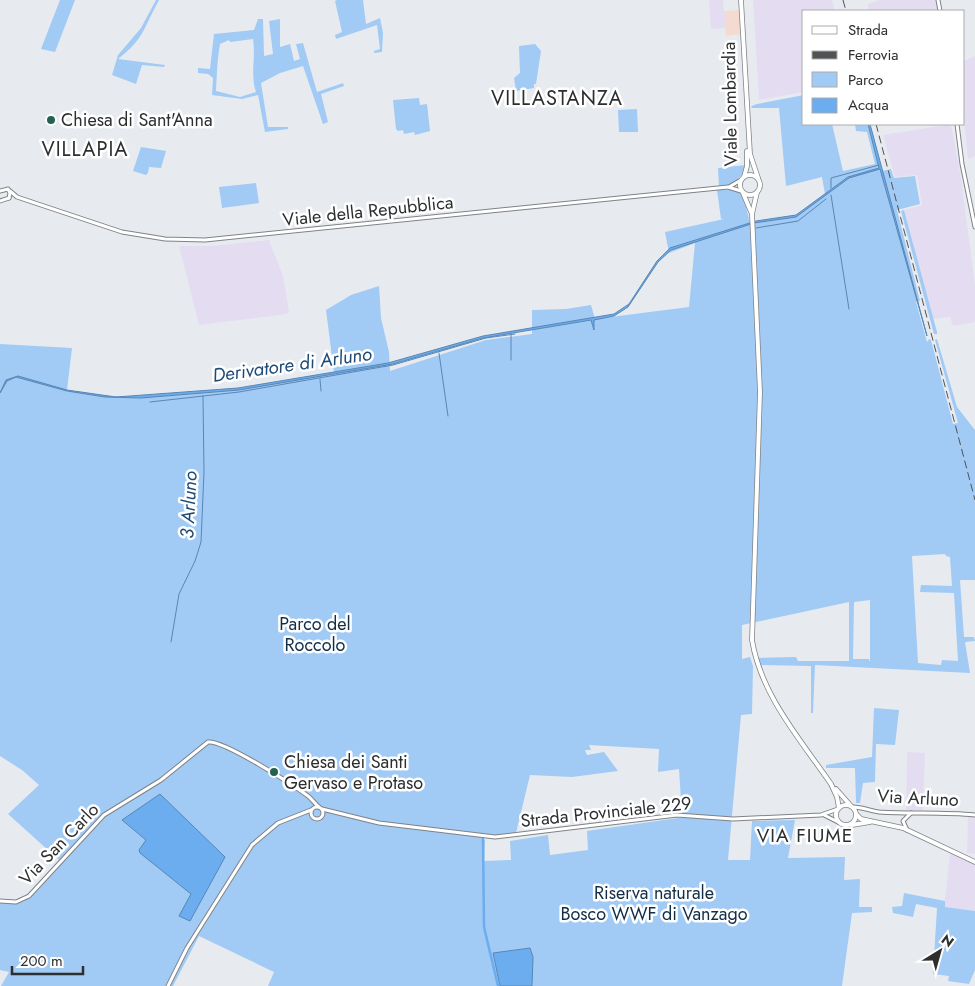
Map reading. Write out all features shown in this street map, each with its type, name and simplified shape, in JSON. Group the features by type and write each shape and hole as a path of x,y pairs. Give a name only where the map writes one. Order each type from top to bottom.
{"main road":[{"name":"Viale Lombardia","path":"741,0 748,157 742,178"},
{"name":"Viale Lombardia","path":"742,31 750,154 758,178"},
{"path":"752,214 742,192 742,178 751,175 758,178 760,185 752,214 760,392 752,640 760,674 770,694 831,784 837,797 838,809 836,815 840,823 848,825 877,822"},
{"path":"742,192 751,196 758,192"},
{"path":"831,784 852,806 861,819 909,831 975,862"},
{"path":"838,809 843,805 852,806"},
{"path":"848,825 855,820 856,813"}],"street":[{"path":"957,125 962,164 975,227"},
{"path":"728,187 742,178"},
{"path":"728,187 742,192"},
{"name":"Viale della Repubblica","path":"17,197 122,232 165,239 205,240 728,187"},
{"path":"1,190 10,191 17,197"},
{"path":"9,198 10,191"},
{"path":"1,199 17,197"},
{"name":"Via San Carlo","path":"0,901 16,902 27,897 104,814 161,780 208,742 216,742 247,758 311,799 321,808 333,813 379,823 484,837"},
{"path":"311,799 313,817"},
{"name":"Via Arluno","path":"852,806 878,812 975,815"},
{"name":"Via Arluno","path":"856,813 860,807"},
{"path":"168,986 187,948 252,845 271,828 299,815 321,808 322,817"},
{"path":"821,815 838,809"},
{"path":"299,815 308,814 313,817 322,817 333,813"},
{"path":"909,831 904,825 904,819 914,813"},
{"name":"Strada Provinciale 229","path":"484,837 508,836 677,815 733,819 821,815"},
{"path":"821,815 840,823"}],"shaded area":[{"path":"709,0 723,0 726,28 711,29"},
{"path":"753,0 832,0 835,10 802,10 802,92 759,100"},
{"path":"880,0 938,0 940,10 869,10 868,4"},
{"path":"739,10 741,34 726,36 724,11"},
{"path":"975,56 975,156 968,159 965,125 965,61"},
{"path":"951,125 961,178 975,285 975,322 953,326 950,317 933,319 904,210 922,205 917,175 895,177 883,135"},
{"path":"269,240 283,276 289,311 287,314 199,325 179,246 212,246"},
{"path":"907,752 925,753 923,810 906,810"},
{"path":"968,816 975,817 975,854 967,853"},
{"path":"950,853 975,865 975,911 944,907"}],"green space":[{"path":"60,0 75,0 55,52 41,49"},
{"path":"156,0 159,0 138,39 118,59 165,65 164,67 142,65 136,84 112,75 118,55 141,28"},
{"path":"363,0 366,24 380,18 383,33 382,52 374,53 374,51 380,49 377,25 336,39 335,35 342,32 335,1"},
{"path":"258,19 263,19 264,56 273,54 269,21 280,19 280,47 290,44 294,61 300,59 296,44 303,43 317,92 343,83 344,86 321,94 328,122 323,124 303,66 280,73 261,83 268,127 288,127 288,129 265,132 258,95 242,99 212,95 213,78 208,74 198,73 198,68 210,69 214,34 254,30","holes":["253,39 253,79 256,92 240,97 216,91 220,44 229,40 230,42"]},
{"path":"535,44 541,51 536,84 534,84 534,88 516,91 514,78 520,73 519,46"},
{"name":"Parco del Roccolo","path":"802,95 802,125 832,125 843,171 875,164 867,132 856,131 855,125 868,125 882,171 891,169 894,178 915,176 920,204 897,210 920,301 916,302 927,342 929,339 931,340 953,424 958,423 935,340 937,339 957,407 975,430 975,580 960,580 964,637 974,637 975,641 965,642 970,673 815,665 813,713 811,713 811,666 757,665 755,658 796,657 798,661 849,661 849,602 742,625 742,659 750,657 753,666 752,714 741,715 728,860 750,860 752,821 795,820 788,858 845,857 844,880 860,879 859,907 872,907 872,912 852,913 842,986 268,986 274,972 199,936 173,986 1,986 9,972 0,970 0,900 16,901 25,897 59,860 8,814 39,785 22,770 0,756 0,344 72,348 67,390 100,395 167,396 235,389 334,372 326,310 351,295 379,286 381,318 389,352 390,371 486,340 532,334 532,310 566,309 591,305 595,319 689,307 695,243 669,253 665,232 724,219 721,219 717,190 735,190 743,195 750,223 796,215 825,194 822,177 786,186 779,108 751,108 752,106","holes":["945,554 950,557 952,586 921,585 920,592 954,593 958,661 942,660 941,665 918,663 912,556","870,600 870,662 869,659 853,659 854,602","589,745 659,749 658,772 679,769 682,816 685,817 587,831 588,850 550,855 548,835 510,841 511,860 484,861 485,840 481,838 496,838 516,833 530,775 572,777 618,771 604,752 587,755 585,750 591,750"]},
{"path":"419,98 420,105 427,104 430,131 415,135 414,132 404,134 403,130 398,131 396,129 393,100"},
{"path":"637,109 638,132 619,132 618,110"},
{"path":"141,147 166,151 161,168 149,167 146,175 133,171"},
{"path":"746,165 742,174 736,180 719,187 718,168"},
{"path":"256,183 259,203 222,208 219,187"},
{"path":"904,210 937,334 934,334 901,211"},
{"path":"874,708 899,710 895,745 876,744 875,782 863,783 860,803 856,803 855,768 826,768 826,765 872,757"},
{"path":"904,893 945,901 945,907 975,911 975,970 969,984 948,981 949,976 933,974 937,908 916,904 913,917 893,913 892,907 902,906"}],"water":[{"path":"868,125 870,125 927,336 880,169 849,178 796,217 754,223 671,250 658,262 628,307 614,316 594,320 594,330 591,320 483,338 393,364 239,390 141,398 105,397 67,391 16,377 7,381 0,393 6,380 18,376 67,390 116,397 238,388 388,363 483,336 614,314 629,304 657,261 670,248 756,221 796,215 848,177 879,168"},
{"path":"160,794 225,857 190,921 179,916 191,894 140,853 139,850 146,840 122,820"},
{"path":"530,948 533,957 532,986 500,986 493,953"}],"waterway":[{"path":"831,188 831,178 879,165"},
{"path":"831,195 849,309"},
{"path":"756,228 798,221 826,199"},
{"name":"3 Arluno","path":"150,402 239,392 393,365 486,338 515,334"},
{"name":"3 Arluno","path":"511,335 511,360"},
{"name":"3 Arluno","path":"439,353 448,416"},
{"name":"3 Arluno","path":"320,379 321,391"},
{"name":"3 Arluno","path":"171,642 179,594 195,561 201,542 204,472 203,396"},
{"path":"483,839 484,927 498,986"}],"railway":[{"path":"843,0 846,10"},
{"path":"876,125 975,500"}],"place":[{"name":"Chiesa di Sant'Anna","path":"51,120"},
{"name":"Chiesa dei Santi Gervaso e Protaso","path":"274,772"}],"district":[{"name":"VILLASTANZA","path":"557,98"},
{"name":"VILLAPIA","path":"85,149"},
{"name":"VIA FIUME","path":"805,835"}],"water label":[{"name":"Derivatore di Arluno","path":"292,364"}],"park label":[{"name":"Riserva naturale Bosco WWF di Vanzago","path":"654,903"}]}
